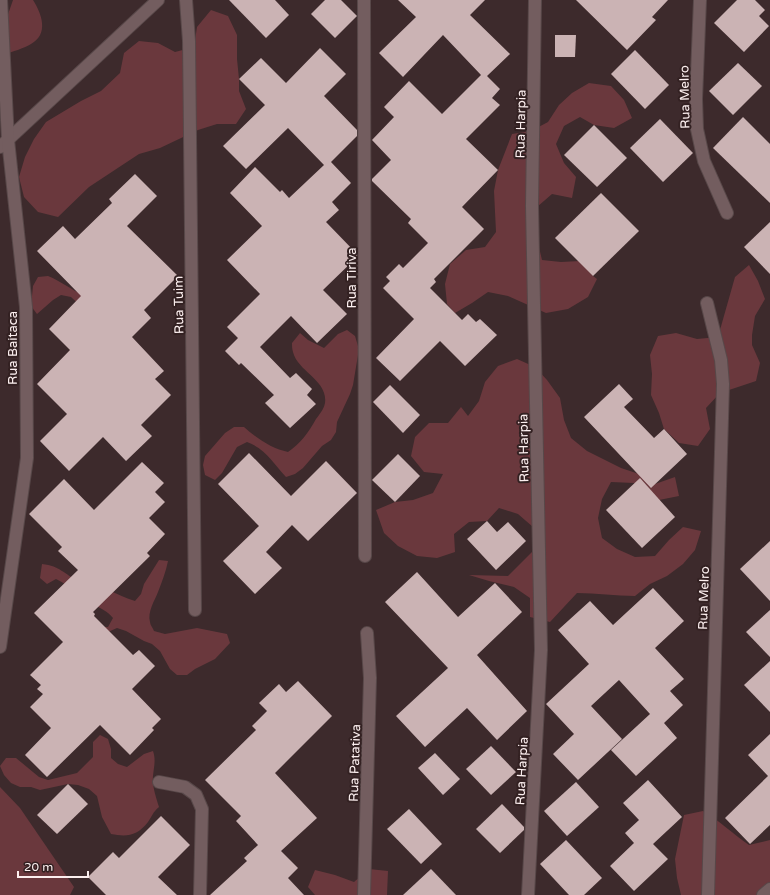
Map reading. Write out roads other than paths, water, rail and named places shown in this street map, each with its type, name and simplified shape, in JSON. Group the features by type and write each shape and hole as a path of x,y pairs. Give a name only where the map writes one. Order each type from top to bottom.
{"street":[{"name":"Rua Baitaca","path":"0,646 27,458 26,307 4,144 1,0"},
{"path":"4,144 158,0"},
{"name":"Rua Tuim","path":"186,0 189,42 195,610"},
{"name":"Rua Tiriva","path":"364,0 365,556"},
{"name":"Rua Harpia","path":"528,895 541,650 532,206 536,0"},
{"name":"Rua Melro","path":"700,0 696,99 697,129 704,161 727,213"},
{"name":"Rua Melro","path":"707,303 721,360 723,384 708,895"},
{"name":"Rua Patativa","path":"364,895 370,678 367,633"},
{"path":"159,782 185,786 196,795 202,809 200,895"},
{"path":"763,895 770,889"}]}
